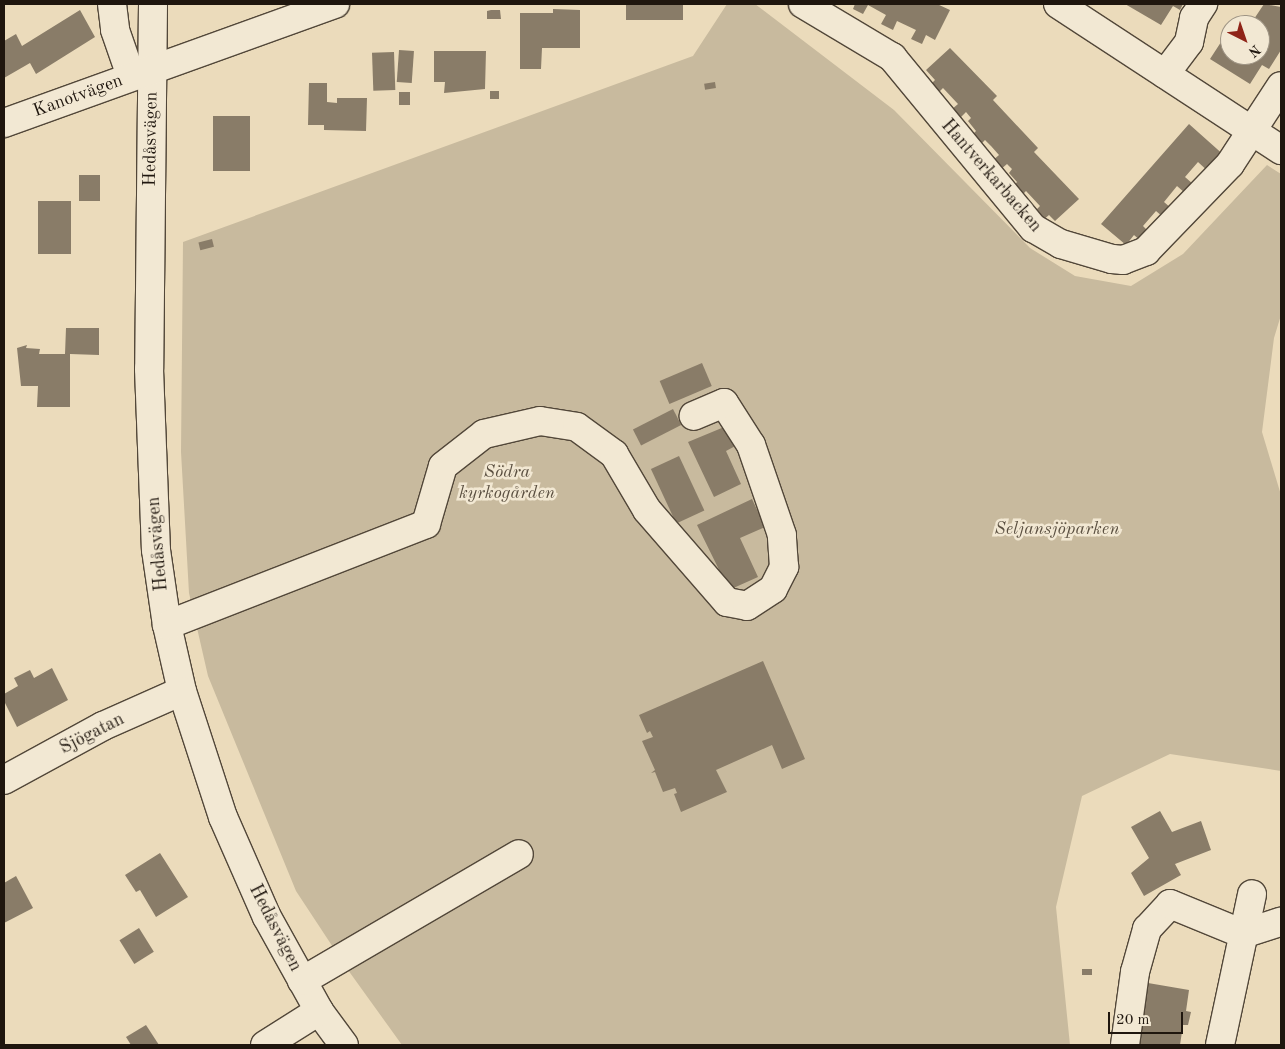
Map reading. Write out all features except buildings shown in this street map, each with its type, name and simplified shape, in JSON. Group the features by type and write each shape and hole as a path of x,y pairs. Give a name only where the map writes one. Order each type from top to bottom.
{"street":[{"path":"112,4 115,30 142,72 334,4"},
{"name":"Hedåsvägen","path":"153,4 142,72 149,369 156,550 167,625 182,691 223,817 267,917 319,1011 344,1045"},
{"name":"Hantverkarbacken","path":"803,4 892,57 1033,228 1047,238 1080,250 1123,260 1146,251 1230,164 1250,130 1281,86"},
{"path":"1165,74 1188,42 1194,18 1203,4"},
{"path":"1069,7 1165,74 1281,150"},
{"name":"Kanotvägen","path":"4,123 142,72"},
{"path":"167,625 426,524 443,466 484,434 540,421 576,427 614,454 647,510 727,602 747,606 773,589 784,567 782,535 751,445 724,403 694,416"},
{"name":"Sjögatan","path":"4,780 103,726 182,691"},
{"path":"302,981 519,854"},
{"path":"1220,1045 1252,894"},
{"path":"1125,1045 1134,972 1147,929 1170,904 1243,934 1281,922"},
{"path":"265,1045 319,1011"}],"green space":[{"name":"Södra kyrkogården","path":"727,4 755,4 894,110 1030,248 1075,276 1131,286 1183,254 1267,165 1281,174 1281,315 1274,338 1262,432 1281,495 1281,771 1170,754 1082,796 1056,907 1070,1045 402,1045 348,970 296,891 208,676 189,593 181,452 183,242 693,56"}],"park label":[{"name":"Seljansjöparken","path":"1057,529"}]}
